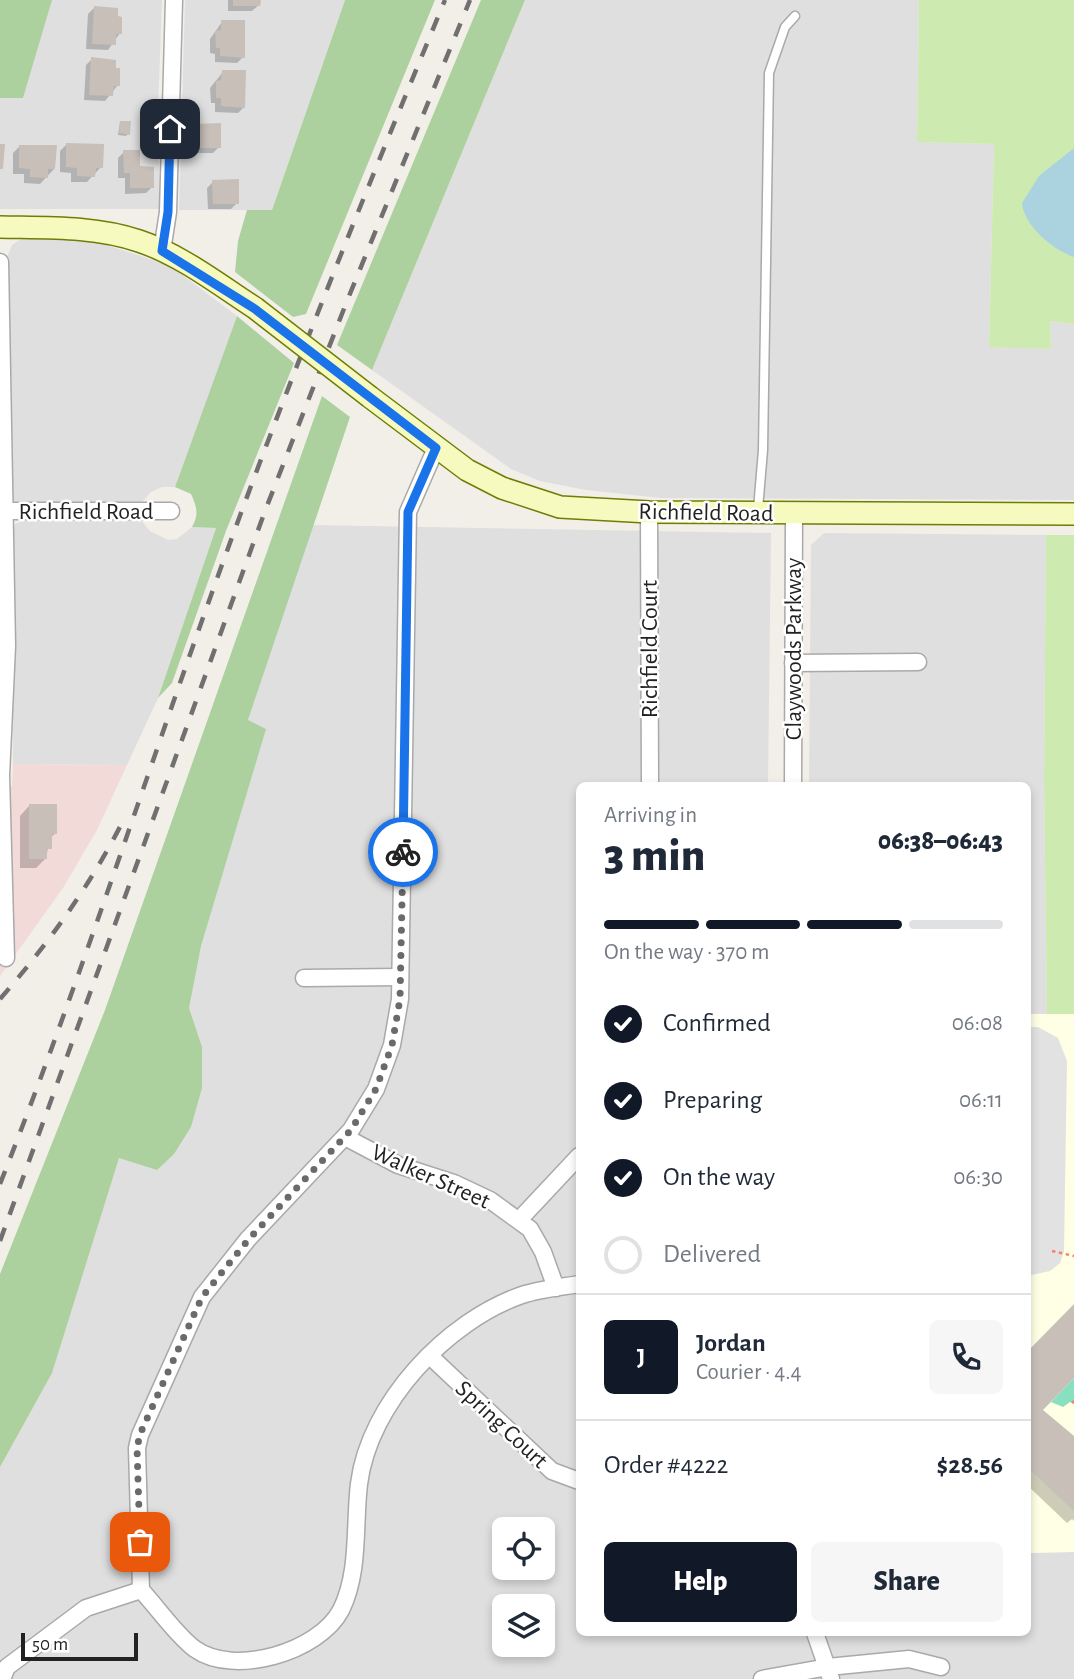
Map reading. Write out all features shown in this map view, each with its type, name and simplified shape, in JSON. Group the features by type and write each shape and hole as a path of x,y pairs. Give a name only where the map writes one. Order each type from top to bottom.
{"street":[{"path":"162,251 168,212 174,0"},
{"name":"Richfield Road","path":"0,227 94,231 138,241 162,251 255,309 467,470 528,498 560,507 649,512 1074,514"},
{"path":"0,262 4,646 1,776 6,958"},
{"path":"436,448 408,512 400,976 392,1045 376,1089 345,1137 248,1240 202,1297 140,1434 137,1448 141,1590 195,1649 227,1661 255,1660 285,1653 320,1633 340,1611 349,1583 359,1481 377,1425 411,1372 461,1329 494,1308 523,1295 576,1285"},
{"name":"Richfield Road","path":"2,510 171,511"},
{"name":"Richfield Court","path":"649,512 650,782"},
{"name":"Claywoods Parkway","path":"793,782 794,513"},
{"path":"793,663 918,662"},
{"path":"304,978 400,976"},
{"name":"Walker Street","path":"345,1137 398,1165 454,1183 491,1200 519,1220 530,1228 537,1240 556,1288"},
{"path":"519,1220 576,1159"},
{"name":"Spring Court","path":"431,1357 552,1471 576,1480"},
{"path":"2,1679 7,1667 86,1608 141,1590"},
{"path":"816,1636 830,1673"},
{"path":"762,1679 830,1673 909,1659 941,1667"}],"lane":[{"path":"757,512 763,473 769,73 786,27 795,16"}],"path":[{"path":"1052,1251 1074,1256"}],"shaded area":[{"path":"8,0 162,0 158,110 160,209 0,209 0,9"},
{"path":"185,0 345,0 272,210 179,210"},
{"path":"525,0 919,0 917,142 994,144 989,346 1051,349 1050,321 1074,324 1074,500 661,498 586,490 540,481 511,469 372,370"},
{"path":"24,237 97,242 169,265 237,316 175,487 162,487 151,492 139,505 10,504 7,257 12,245"},
{"path":"25,520 141,520 150,531 168,540 177,539 192,527 216,528 158,698 127,765 13,764 11,536 15,524"},
{"path":"312,525 771,533 768,782 576,782 576,1636 1031,1636 1031,1553 1074,1552 1074,1679 0,1679 0,1385 248,720"},
{"path":"824,533 1046,535 1044,780 1047,1014 1031,1014 1031,782 809,782 811,545"},
{"path":"13,764 127,765 97,830 63,888 0,976 0,786 12,786"},
{"path":"1031,1014 1074,1014 1074,1552 1031,1553"},
{"path":"1031,1027 1038,1027 1058,1038 1067,1061 1064,1251 1060,1263 1050,1271 1031,1275"}],"green space":[{"path":"0,0 52,0 23,98 0,98"},
{"path":"345,0 435,0 306,314 293,317 235,272 238,241 247,210 272,210"},
{"path":"481,0 525,0 372,370 337,345"},
{"path":"919,0 1074,0 1074,324 1050,321 1051,349 989,347 994,144 917,142"},
{"path":"237,316 294,363 226,531 172,683 158,698 216,528 192,527 196,507 191,494 175,487"},
{"path":"322,396 350,417 248,720 266,729 201,946 189,1008 202,1047 202,1088 191,1127 174,1154 157,1170 119,1158 52,1373 0,1467 0,1274 105,1010"},
{"path":"1046,535 1074,535 1074,1014 1047,1014 1044,780"},
{"path":"1074,1378 1074,1404 1070,1402 1063,1407 1051,1402"}],"water":[{"path":"1074,148 1074,257 1057,249 1041,236 1028,220 1022,203 1039,176"}],"building":[{"path":"233,0 261,0 260,6 233,6"},
{"path":"94,6 118,8 118,16 122,17 122,34 116,34 116,45 92,44"},
{"path":"221,20 245,20 245,58 220,56 220,48 216,48 215,31 221,30"},
{"path":"91,57 116,60 116,68 120,68 120,86 114,86 113,96 89,95"},
{"path":"222,70 246,70 245,108 221,106 221,98 216,98 216,81 221,80"},
{"path":"120,121 131,121 130,135 119,133"},
{"path":"221,123 221,148 195,148 194,124"},
{"path":"66,143 104,144 103,168 96,168 95,177 77,176 77,168 66,167"},
{"path":"0,144 5,144 3,169 0,169"},
{"path":"19,145 57,145 55,169 48,169 48,178 30,177 30,169 19,168"},
{"path":"123,150 140,150 140,166 154,167 154,188 130,188 130,173 124,173"},
{"path":"239,179 239,204 213,204 212,180"},
{"path":"29,804 57,804 57,834 52,834 52,849 47,849 47,859 29,859"},
{"path":"1074,1304 1074,1378 1043,1410 1074,1436 1074,1511 1031,1471 1031,1348"}],"railway":[{"path":"0,1184 114,874 249,491 445,0"},
{"path":"0,1241 265,511 470,0"},
{"path":"0,999 67,914 97,869 123,821"}],"way so far":[{"path":"140,1542 137,1448 140,1434 202,1297 248,1240 351,1130 376,1089 392,1045 400,999 403,852"}],"route":[{"path":"170,129 168,212 162,251 189,265 255,309 436,448 416,488 408,512 403,852"}]}
